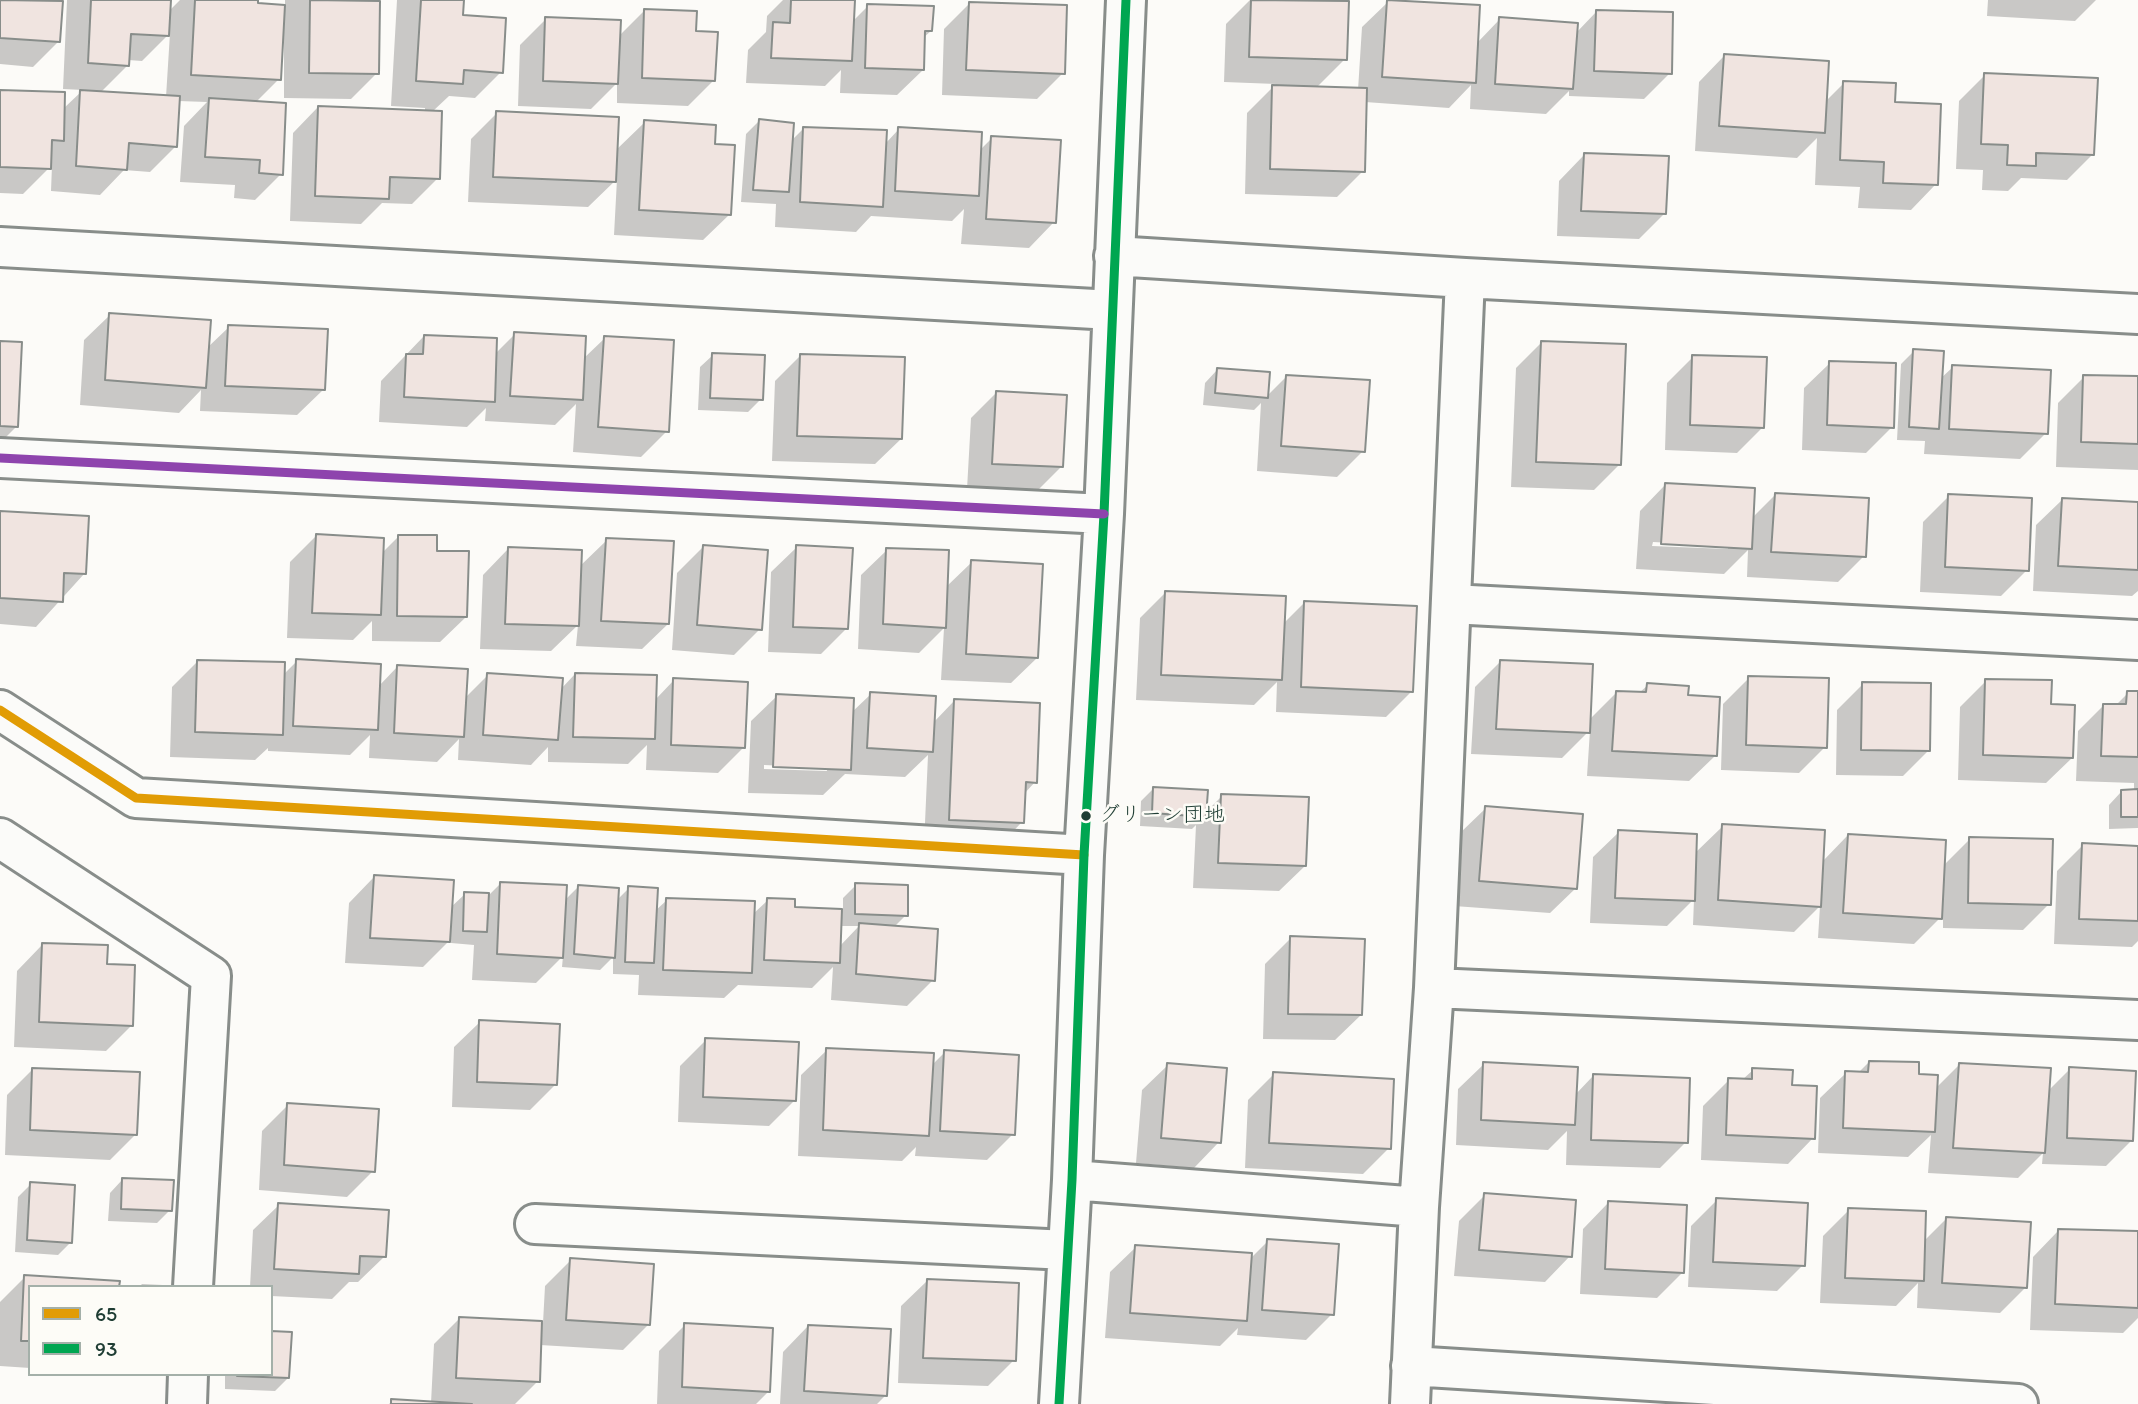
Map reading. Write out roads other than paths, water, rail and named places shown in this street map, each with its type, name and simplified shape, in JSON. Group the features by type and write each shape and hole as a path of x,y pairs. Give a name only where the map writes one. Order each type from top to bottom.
{"street":[{"path":"1059,1404 1072,1180 1084,855 1104,514 1126,0"},
{"path":"0,247 1112,310"},
{"path":"1114,256 1465,278 2138,314"},
{"path":"1410,1404 1419,1207 1434,988 1465,278"},
{"path":"0,458 1104,514"},
{"path":"1451,604 2138,640"},
{"path":"0,710 136,798 1084,855"},
{"path":"0,838 212,976 193,1285"},
{"path":"1434,988 2138,1020"},
{"path":"1072,1180 1419,1207"},
{"path":"535,1224 1067,1250"},
{"path":"1411,1366 2018,1404"},
{"path":"187,1404 188,1376"}],"place":[{"name":"グリーン団地","path":"1086,816"}]}
